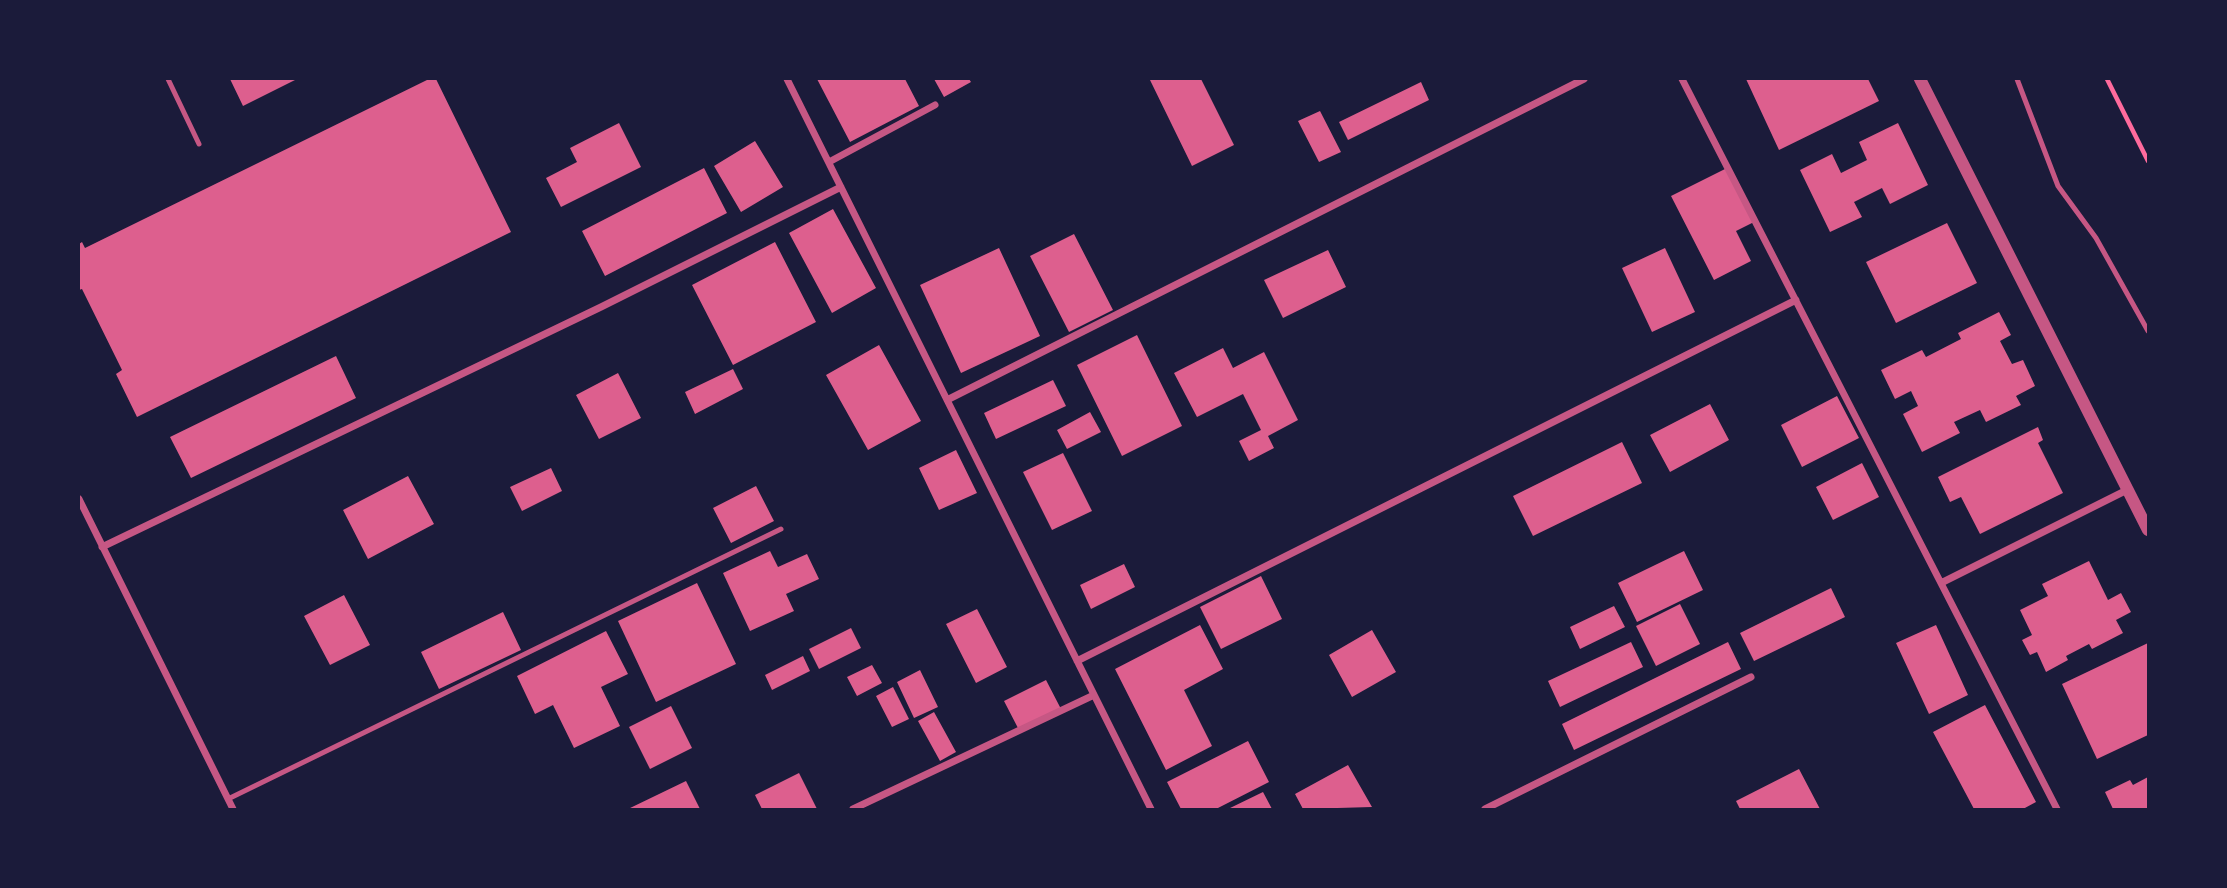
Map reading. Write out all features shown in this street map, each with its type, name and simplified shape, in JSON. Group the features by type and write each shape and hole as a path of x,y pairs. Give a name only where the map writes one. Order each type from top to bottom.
{"street":[{"path":"787,79 1151,809"},
{"path":"947,400 1584,79"},
{"path":"1682,79 2057,809"},
{"path":"1920,79 2148,530"},
{"path":"828,162 935,105"},
{"path":"102,547 841,187"},
{"path":"1077,661 1796,300"},
{"path":"1941,583 2127,490"},
{"path":"79,499 233,809"},
{"path":"1485,809 1751,677"},
{"path":"853,809 1094,695"}],"lane":[{"path":"167,79 199,145"},
{"path":"2017,79 2058,186 2096,237 2148,331"},
{"path":"228,799 781,529"}],"path":[{"path":"2107,79 2148,161"}],"building":[{"path":"230,79 297,79 243,106"},
{"path":"429,79 436,79 511,232 137,417 116,374 122,370 82,289 79,290 79,244 82,242 85,248"},
{"path":"817,79 905,79 919,106 850,142"},
{"path":"934,79 969,79 971,82 944,97"},
{"path":"1201,79 1234,145 1192,166 1150,80"},
{"path":"1746,79 1868,79 1879,101 1779,150"},
{"path":"1421,82 1429,100 1348,140 1339,122"},
{"path":"1320,111 1341,152 1319,162 1298,121"},
{"path":"619,123 641,167 561,207 546,178 577,162 570,148"},
{"path":"1898,123 1928,185 1890,204 1882,188 1854,202 1862,217 1830,232 1800,170 1832,154 1841,173 1867,160 1859,142"},
{"path":"755,141 783,187 741,212 714,166"},
{"path":"704,168 727,213 605,276 582,231"},
{"path":"1727,168 1754,222 1736,231 1751,261 1714,280 1671,196"},
{"path":"833,209 876,288 832,313 789,233"},
{"path":"1947,223 1977,283 1896,323 1866,262"},
{"path":"1074,234 1113,310 1069,332 1030,256"},
{"path":"775,242 816,322 733,365 692,285"},
{"path":"999,248 1040,336 961,373 920,285"},
{"path":"1665,248 1695,312 1652,332 1622,268"},
{"path":"1328,250 1346,287 1283,318 1264,280"},
{"path":"1999,312 2011,335 2000,341 2012,364 2023,360 2035,386 2016,396 2021,405 1986,422 1980,410 1954,422 1960,433 1922,452 1903,414 1918,406 1911,391 1895,399 1881,370 1922,350 1926,357 1961,339 1958,333"},
{"path":"1137,335 1182,426 1122,456 1077,365"},
{"path":"879,345 921,421 868,450 826,375"},
{"path":"1223,348 1233,368 1264,352 1298,420 1268,436 1274,448 1249,461 1239,441 1261,430 1243,394 1197,417 1174,373"},
{"path":"336,356 356,398 191,478 170,437"},
{"path":"733,369 743,389 695,414 685,392"},
{"path":"618,373 641,418 599,439 576,395"},
{"path":"1053,380 1066,406 996,439 984,413"},
{"path":"1837,396 1859,438 1802,467 1781,425"},
{"path":"1710,404 1729,440 1670,472 1650,435"},
{"path":"1090,412 1101,432 1067,449 1057,430"},
{"path":"2038,427 2043,440 2038,443 2063,493 1980,534 1961,497 1950,502 1938,477"},
{"path":"1622,442 1642,483 1533,536 1513,496"},
{"path":"956,450 977,493 939,510 919,468"},
{"path":"1063,453 1092,511 1052,530 1023,472"},
{"path":"1862,463 1879,497 1833,520 1816,487"},
{"path":"551,468 562,491 522,511 510,487"},
{"path":"408,476 434,524 368,559 343,510"},
{"path":"756,486 774,521 731,543 713,508"},
{"path":"770,551 778,567 807,554 819,579 786,594 794,611 750,631 723,573"},
{"path":"1684,551 1703,590 1637,622 1618,583"},
{"path":"2089,561 2108,600 2121,593 2131,612 2116,620 2123,633 2092,649 2089,644 2066,656 2068,660 2046,672 2037,652 2030,655 2022,640 2032,635 2020,610 2048,596 2042,584"},
{"path":"1124,564 1135,587 1091,609 1080,585"},
{"path":"1261,576 1282,619 1221,649 1200,607"},
{"path":"697,583 736,664 656,702 618,621"},
{"path":"1831,588 1845,617 1754,661 1740,633"},
{"path":"344,595 370,645 330,665 304,616"},
{"path":"1680,604 1700,644 1656,666 1636,626"},
{"path":"1614,606 1625,627 1580,649 1570,627"},
{"path":"977,609 1007,667 976,683 946,624"},
{"path":"503,612 521,650 439,689 421,652"},
{"path":"1200,625 1223,669 1184,690 1212,746 1166,770 1115,669"},
{"path":"1936,625 1968,695 1929,714 1896,643"},
{"path":"851,628 861,648 819,669 809,649"},
{"path":"1372,630 1396,672 1352,697 1329,655"},
{"path":"606,631 628,674 601,687 620,726 574,748 553,705 535,714 517,676"},
{"path":"1631,642 1643,667 1560,707 1548,681"},
{"path":"1728,642 1741,669 1574,750 1562,724"},
{"path":"2148,643 2148,735 2097,759 2062,684"},
{"path":"803,656 810,671 772,690 765,675"},
{"path":"872,665 882,683 857,696 847,677"},
{"path":"920,670 938,707 914,718 897,682"},
{"path":"1046,680 1061,709 1019,730 1004,701"},
{"path":"893,687 909,719 892,727 876,696"},
{"path":"1985,705 2036,802 2023,809 1974,809 1933,732"},
{"path":"671,706 692,748 650,769 629,727"},
{"path":"934,712 956,752 940,761 918,721"},
{"path":"1248,741 1269,782 1216,809 1181,809 1167,782"},
{"path":"1348,765 1372,807 1303,809 1295,794"},
{"path":"1799,769 1820,809 1740,809 1736,801"},
{"path":"799,773 817,809 762,809 755,795"},
{"path":"2148,777 2148,809 2113,809 2105,792 2130,780 2133,785"},
{"path":"686,781 700,809 628,809"},
{"path":"1263,792 1272,809 1228,809"}]}
